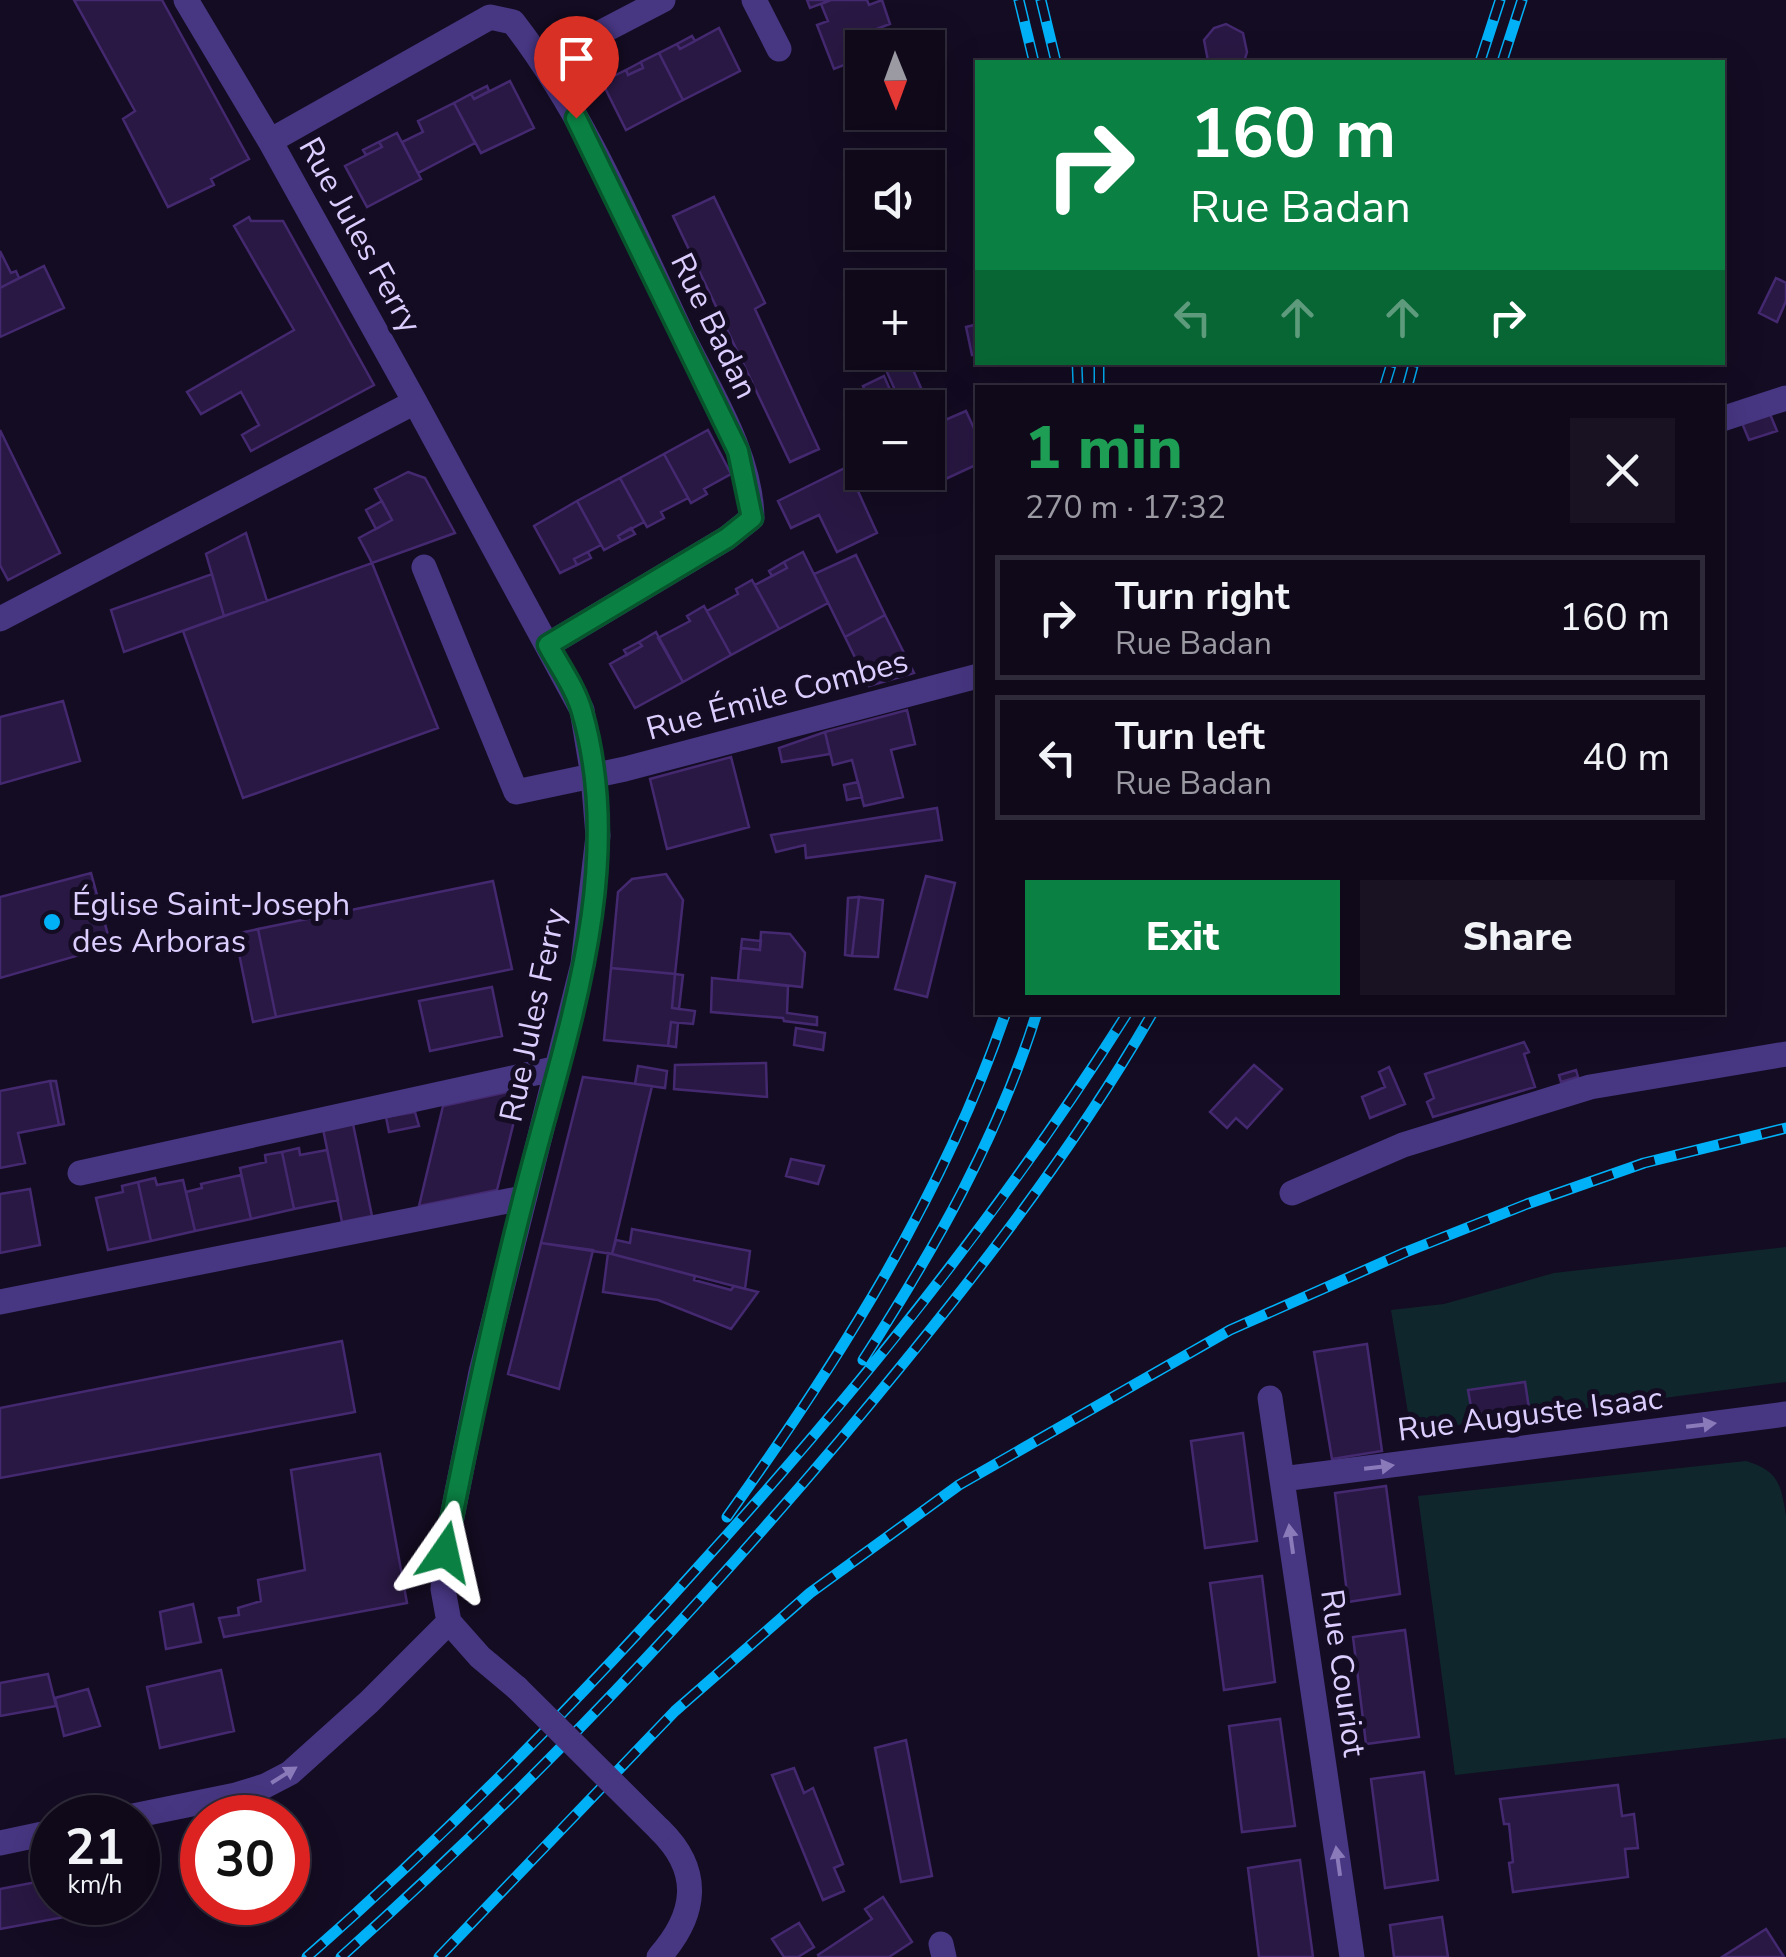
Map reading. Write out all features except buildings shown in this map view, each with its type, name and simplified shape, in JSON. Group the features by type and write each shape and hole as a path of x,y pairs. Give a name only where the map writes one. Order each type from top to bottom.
{"street":[{"name":"Rue Jules Ferry","path":"186,0 270,141 548,645 582,710 593,776 598,836 583,964 480,1372 445,1552 443,1589 449,1622"},
{"path":"544,62 663,0"},
{"path":"754,0 779,49"},
{"name":"Rue Badan","path":"270,141 490,17 513,22 544,62 592,146 738,451 752,518 727,538 548,645"},
{"path":"1725,418 1786,398"},
{"path":"0,619 416,402"},
{"name":"Rue Émile Combes","path":"424,567 516,792 593,776 975,677"},
{"path":"1292,1193 1403,1144 1590,1087 1786,1054"},
{"path":"80,1173 558,1068"},
{"path":"0,1302 523,1198"},
{"name":"Rue Couriot","path":"1270,1398 1352,1957"},
{"name":"Rue Auguste Isaac","path":"1282,1479 1786,1414"},
{"path":"160,1810 236,1795 290,1773 370,1702 449,1622 683,1855 690,1881 683,1917 658,1957"},
{"path":"0,1843 30,1837"}],"green space":[{"path":"1786,1247 1786,1382 1411,1431 1391,1310 1444,1304 1554,1273"},
{"path":"1746,1461 1772,1475 1786,1516 1786,1738 1455,1775 1418,1496"}],"railway":[{"path":"1019,0 1034,60"},
{"path":"1041,0 1056,60"},
{"path":"1481,60 1500,0"},
{"path":"1503,60 1522,0"},
{"path":"1077,365 1078,385"},
{"path":"1099,365 1099,385"},
{"path":"1385,385 1391,365"},
{"path":"1408,385 1413,365"},
{"path":"727,1517 809,1398 885,1275 951,1147 1005,1015"},
{"path":"863,1360 962,1192 1003,1104 1036,1015"},
{"path":"307,1957 519,1757 620,1653 774,1482 985,1221 1126,1015"},
{"path":"341,1957 537,1772 662,1642 782,1508 1006,1233 1083,1124 1151,1015"},
{"path":"439,1957 675,1711 810,1593 959,1485 1230,1330 1406,1252 1644,1163 1786,1128"}],"place":[{"name":"Église Saint-Joseph des Arboras","path":"52,922"}],"route":[{"path":"445,1552 480,1372 572,1014 592,892 598,836 582,710 548,645 727,538 752,518 738,451 576,118"}]}
